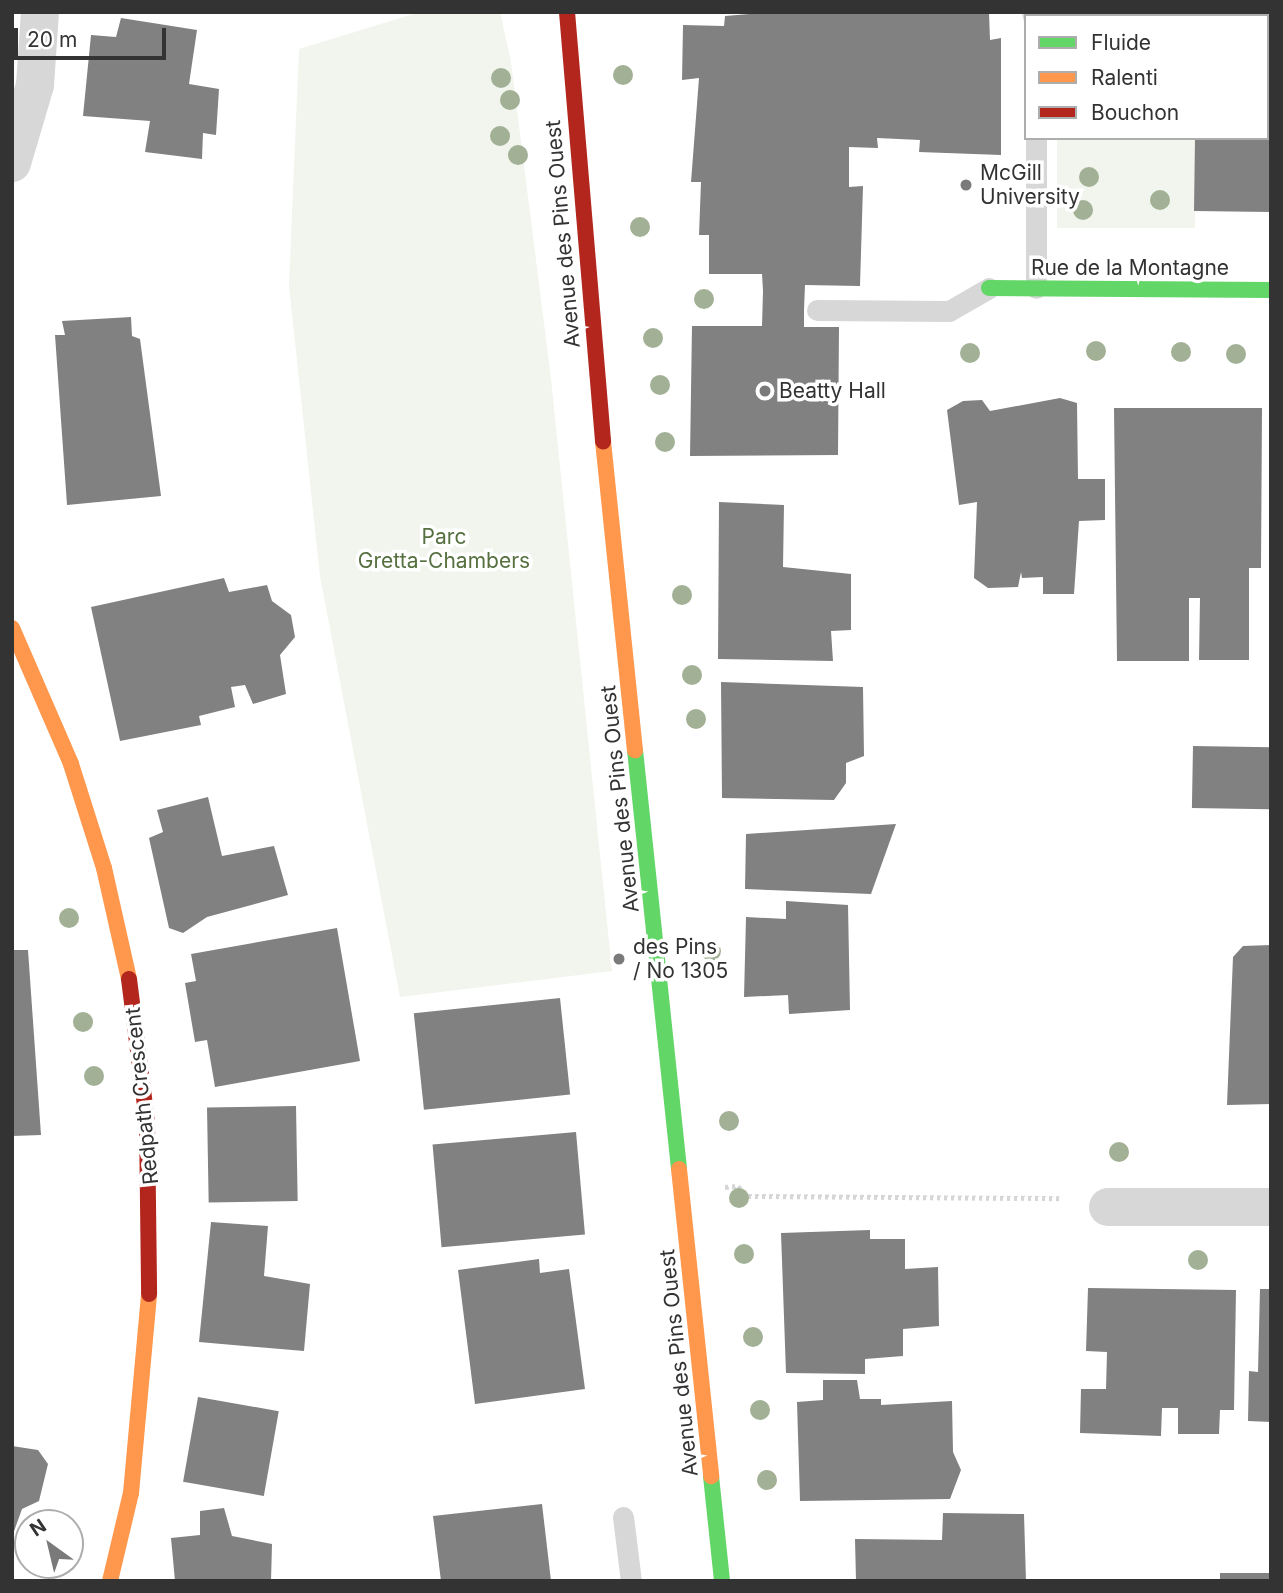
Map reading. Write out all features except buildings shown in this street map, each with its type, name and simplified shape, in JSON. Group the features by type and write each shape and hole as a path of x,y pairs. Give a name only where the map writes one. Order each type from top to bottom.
{"main road":[{"name":"Avenue des Pins Ouest","path":"567,12 592,335 722,1581"},
{"name":"Rue de la Montagne","path":"989,288 1271,290"},
{"name":"Redpath Crescent","path":"12,628 71,764 104,868 128,975 147,1121 150,1337 131,1493 110,1581"}],"street":[{"path":"12,163 35,85 40,12"},
{"path":"1108,1207 1271,1207"}],"lane":[{"path":"1035,140 1036,288"},
{"path":"817,310 949,311 989,288"},
{"path":"623,1517 631,1581"}],"path":[{"path":"748,1196 1070,1198"}],"green space":[{"name":"Parc Gretta-Chambers","path":"420,12 500,12 511,62 551,379 612,971 400,997 320,576 289,286 299,49"},
{"path":"1056,12 1266,12 1266,14"},
{"path":"1057,140 1195,140 1195,228 1057,228"}],"traffic: fast":[{"path":"989,288 1271,290"},
{"path":"635,750 679,1169"},
{"path":"711,1476 722,1581"}],"traffic: slow":[{"path":"603,441 635,750"},
{"path":"12,628 71,764 104,868 129,979"},
{"path":"679,1169 711,1476"},
{"path":"110,1581 131,1493 149,1294"}],"traffic: jam":[{"path":"567,12 603,441"},
{"path":"129,979 147,1121 149,1294"}],"place":[{"name":"McGill University","path":"966,185"},
{"name":"Beatty Hall","path":"765,391"},
{"name":"des Pins / No 1305","path":"619,959"}]}
